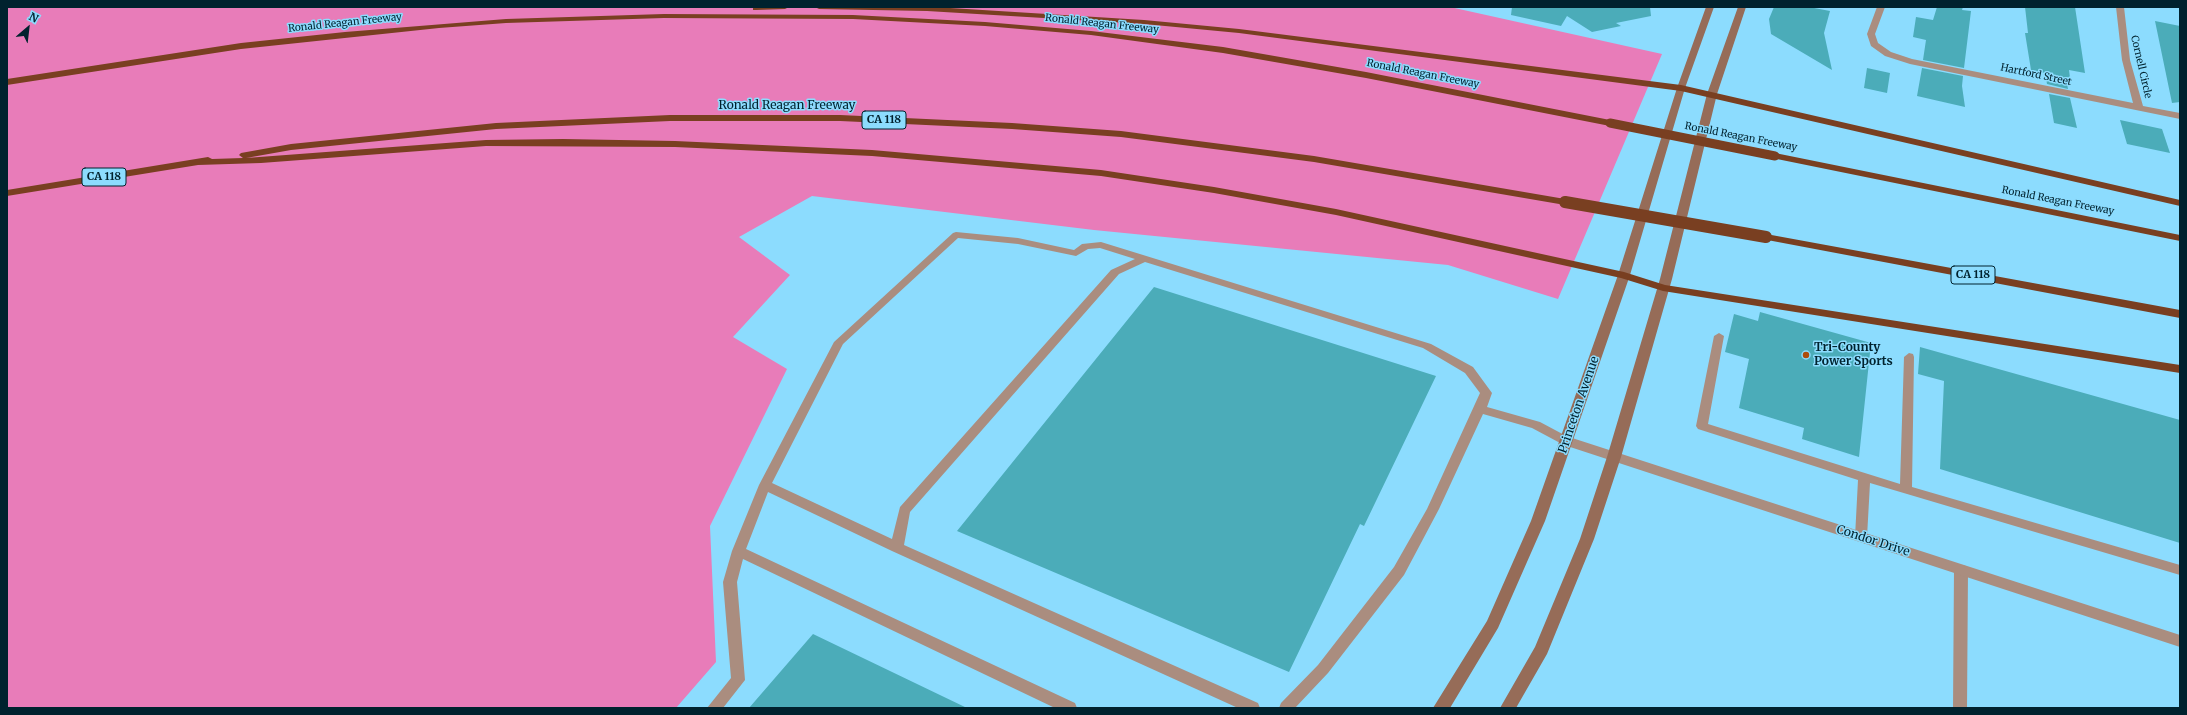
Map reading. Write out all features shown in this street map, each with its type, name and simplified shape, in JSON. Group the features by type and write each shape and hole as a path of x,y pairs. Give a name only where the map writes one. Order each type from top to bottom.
{"highway":[{"path":"506,21 604,12 785,7"},
{"path":"819,7 927,9 1144,22 1239,31 1682,88 1712,94 1771,110 2180,203"},
{"name":"Ronald Reagan Freeway","path":"7,82 241,46 345,34 506,21 672,16 853,17 985,24 1091,33 1223,50 1366,74 2180,238"},
{"name":"Ronald Reagan Freeway","path":"7,193 291,147 496,126 670,118 840,118 1012,126 1120,134 1314,159 1766,237 2180,314"},
{"path":"200,162 261,160 486,143 563,142 775,148 888,154 1101,173 1214,190 1336,212 1624,275 1664,288 2180,369"}],"street":[{"name":"Princeton Avenue","path":"1441,708 1493,624 1538,522 1624,275 1682,88 1710,7"},
{"path":"1508,708 1542,649 1587,539 1614,457 1664,288 1712,94 1742,7"},
{"name":"Hartford Street","path":"1881,7 1871,34 1874,44 1888,54 1910,62 1974,73 2180,116"},
{"name":"Cornell Circle","path":"2120,7 2126,60 2139,108"},
{"name":"Condor Drive","path":"1566,441 2180,641"}],"lane":[{"path":"714,708 738,680 730,582 739,551 765,485 839,342 956,235 1018,242 1076,253 1084,246 1101,245 1427,346 1469,370 1486,393 1433,509 1399,571 1323,669 1286,708"},
{"path":"897,547 904,510 1115,272 1144,259"},
{"path":"1719,336 1702,426 1906,490 2180,570"},
{"path":"1906,490 1909,357"},
{"path":"1480,409 1536,425 1566,441"},
{"path":"1861,537 1864,477"},
{"path":"765,485 897,547 1253,708"},
{"path":"739,551 1070,708"},
{"path":"1960,708 1961,570"}],"shaded area":[{"path":"7,7 1450,7 1662,54 1558,299 1448,265 1094,230 812,196 739,237 790,275 733,337 787,369 710,526 716,662 676,708 7,708"}],"building":[{"path":"1512,7 1650,7 1651,16 1616,23 1621,26 1592,32 1567,16 1561,26 1511,15"},
{"path":"1774,7 1809,7 1830,11 1824,33 1832,70 1771,34 1769,19"},
{"path":"1937,7 1963,7 1962,10 1971,11 1964,68 1923,60 1926,40 1913,37 1916,17 1933,20"},
{"path":"2025,7 2075,7 2085,73 2069,70 2070,78 2066,77 2068,89 2047,84 2045,73 2031,70 2025,33 2028,33"},
{"path":"2155,21 2180,26 2180,102 2172,103"},
{"path":"1867,68 1890,73 1887,93 1864,88"},
{"path":"1922,68 1963,76 1962,86 1965,107 1917,96"},
{"path":"2049,94 2070,98 2077,128 2054,123"},
{"path":"2120,120 2162,129 2170,153 2127,144"},
{"path":"1154,287 1436,376 1364,526 1360,524 1289,672 957,531"},
{"path":"1760,312 1871,343 1859,457 1802,439 1804,428 1739,408 1749,359 1725,352 1734,314 1758,321"},
{"path":"1920,347 2180,420 2180,543 1940,469 1944,381 1918,374"},
{"path":"813,634 967,708 749,708"}],"place":[{"name":"Tri-County Power Sports","path":"1806,355"}]}
